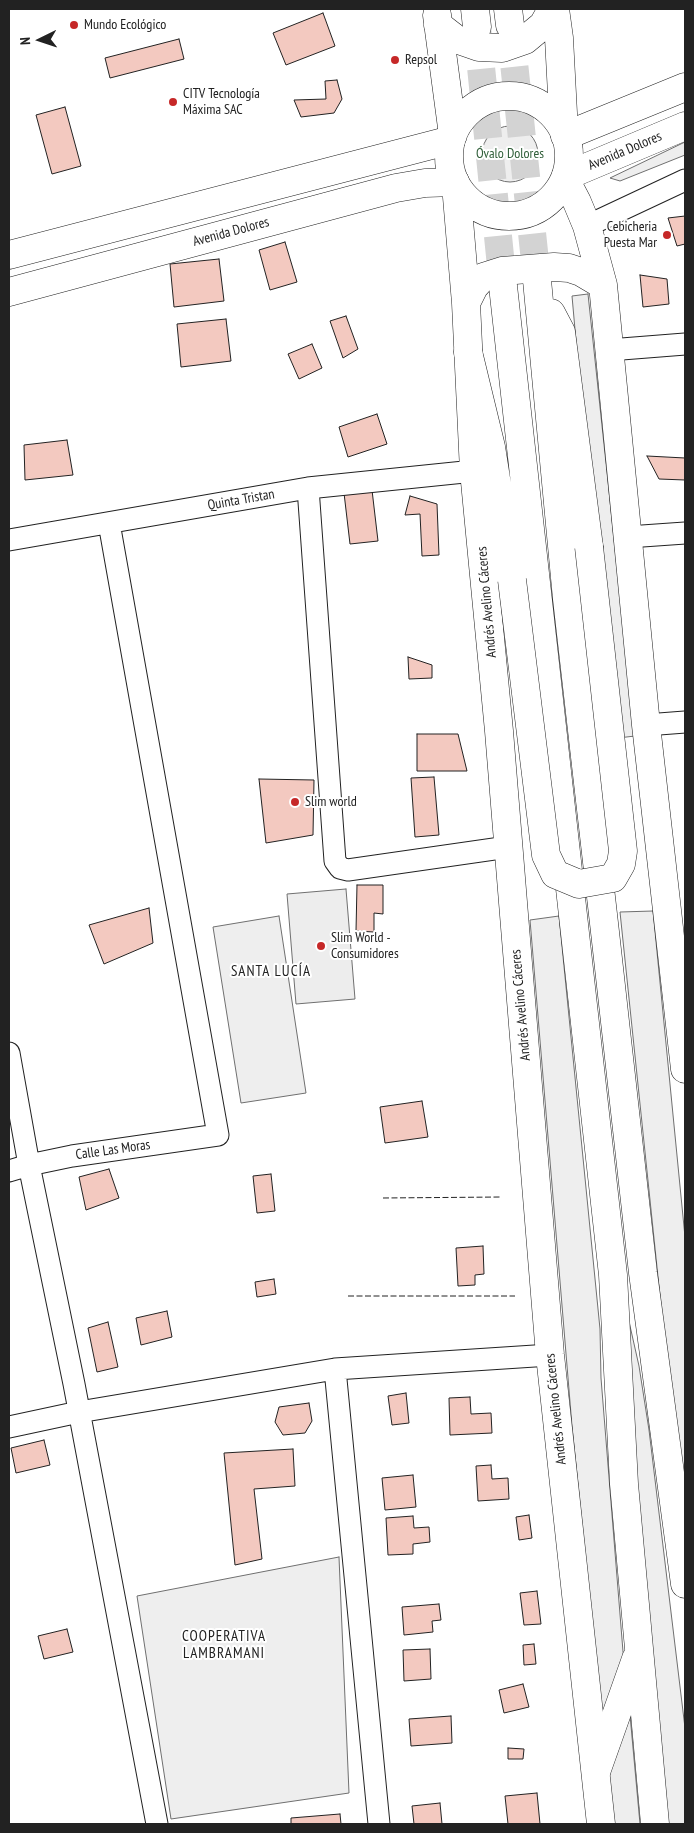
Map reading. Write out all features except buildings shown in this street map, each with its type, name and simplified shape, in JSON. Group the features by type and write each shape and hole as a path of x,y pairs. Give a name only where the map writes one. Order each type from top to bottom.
{"main road":[{"path":"437,17 456,39 479,47 502,48 525,40 543,25 554,9"},
{"path":"437,17 452,137 449,154 450,168 455,183 468,200 484,211 503,216 522,215 540,208 555,195 565,178 569,156 565,134 559,38 554,9"},
{"path":"565,134 685,87"},
{"path":"9,255 452,137 463,118 478,105 497,97 517,96 536,103 552,115 565,134"},
{"name":"Avenida Dolores","path":"565,178 685,126"},
{"path":"565,178 587,226 603,285 646,725 685,1069"},
{"name":"Avenida Dolores","path":"9,292 396,188 425,184 455,183"},
{"name":"Andrés Avelino Cáceres","path":"455,183 466,303 474,471 499,731 550,1355 601,1824"},
{"path":"466,303 474,287 483,277 502,271 554,267 569,268 581,272 603,285"},
{"path":"468,352 491,447 512,580 546,855 554,874 579,884 613,878 621,864 623,851 589,547 561,332 538,285 567,599 608,962 643,1273 685,1584"},
{"path":"503,286 613,1276 624,1484 655,1824"},
{"path":"596,1772 638,1650"}],"street":[{"path":"587,226 685,180"},
{"path":"609,350 685,344"},
{"name":"Quinta Tristan","path":"9,540 308,488 474,471"},
{"path":"308,488 335,861 340,868 348,870 508,847"},
{"name":"Calle Las Moras","path":"19,1168 72,1156 218,1135 109,523"},
{"path":"628,537 685,533"},
{"path":"646,725 685,722"},
{"path":"9,1053 19,1168 74,1384 157,1824"},
{"path":"9,1427 79,1412 335,1368 550,1355"},
{"path":"335,1368 379,1824"}],"green space":[{"name":"Óvalo Dolores","path":"504,126 516,126 530,134 538,148 536,165 530,174 516,182 504,182 494,177 487,170 482,160 482,148 487,138 494,131"},
{"path":"685,142 685,155 620,181 610,178"},
{"path":"588,294 635,736 618,738 583,419 572,296"},
{"path":"653,911 685,1237 685,1486 665,1344 620,912"},
{"path":"279,916 306,1093 241,1103 213,927"},
{"path":"559,916 600,1329 601,1378 624,1664 603,1730 572,1426 530,920"},
{"path":"628,1317 639,1366 649,1430 685,1728 685,1824 668,1824 634,1467"},
{"path":"339,1557 349,1793 171,1819 137,1596"},
{"path":"629,1704 640,1824 613,1824 607,1769"}],"shaded area":[{"name":"Slim World - Consumidores","path":"346,889 355,999 296,1004 287,894"}],"tunnel":[{"path":"510,25 537,280"},
{"path":"477,27 503,286"}],"fence":[{"path":"383,1198 501,1197"},
{"path":"348,1296 515,1296"}],"place":[{"name":"Mundo Ecológico","path":"74,25"},
{"name":"Repsol","path":"395,60"},
{"name":"CITV Tecnología Máxima SAC","path":"173,102"},
{"name":"Cebicheria Puesta Mar","path":"667,235"},
{"name":"Slim world","path":"295,802"},
{"name":"Slim World - Consumidores","path":"321,946"}],"district":[{"name":"SANTA LUCÍA","path":"271,972"},
{"name":"COOPERATIVA LAMBRAMANI","path":"224,1646"}]}
